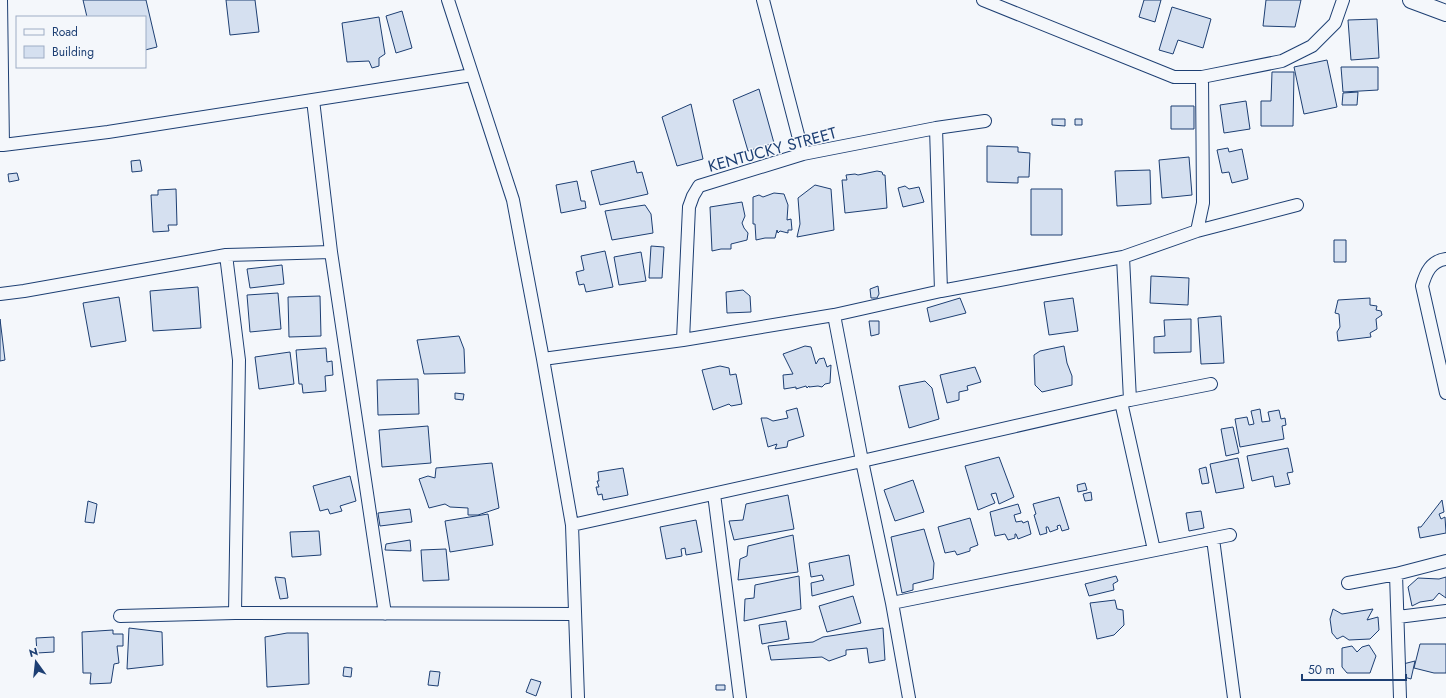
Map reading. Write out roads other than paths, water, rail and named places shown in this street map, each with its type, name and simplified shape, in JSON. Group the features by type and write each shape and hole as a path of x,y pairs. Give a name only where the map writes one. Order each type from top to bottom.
{"street":[{"path":"0,0 1,145 108,132 472,75"},
{"path":"448,0 513,200 543,359 572,525 578,698"},
{"path":"763,0 803,154"},
{"path":"983,0 1174,77 1202,77 1282,61 1312,46 1335,23 1344,0"},
{"path":"1412,0 1446,13"},
{"path":"1197,231 1203,203 1202,77"},
{"path":"313,100 331,252 385,614"},
{"name":"KENTUCKY STREET","path":"683,340 689,208 693,196 699,186 803,154 936,128 985,121"},
{"path":"936,128 941,291"},
{"path":"543,359 683,340 834,315 941,291 1123,257 1197,231 1297,205"},
{"path":"0,294 226,255 331,252"},
{"path":"226,255 239,360 235,613"},
{"path":"1123,257 1125,401 1154,550"},
{"path":"1446,259 1438,260 1427,270 1422,286 1446,393"},
{"path":"834,315 862,461 892,603 909,698"},
{"path":"572,525 1125,401 1212,384"},
{"path":"714,494 740,698"},
{"path":"892,603 1154,550 1213,540 1230,535"},
{"path":"1213,540 1234,698"},
{"path":"1348,583 1396,574 1446,561"},
{"path":"1396,574 1400,698"},
{"path":"1398,617 1446,611"},
{"path":"120,616 235,613 574,614"}]}
